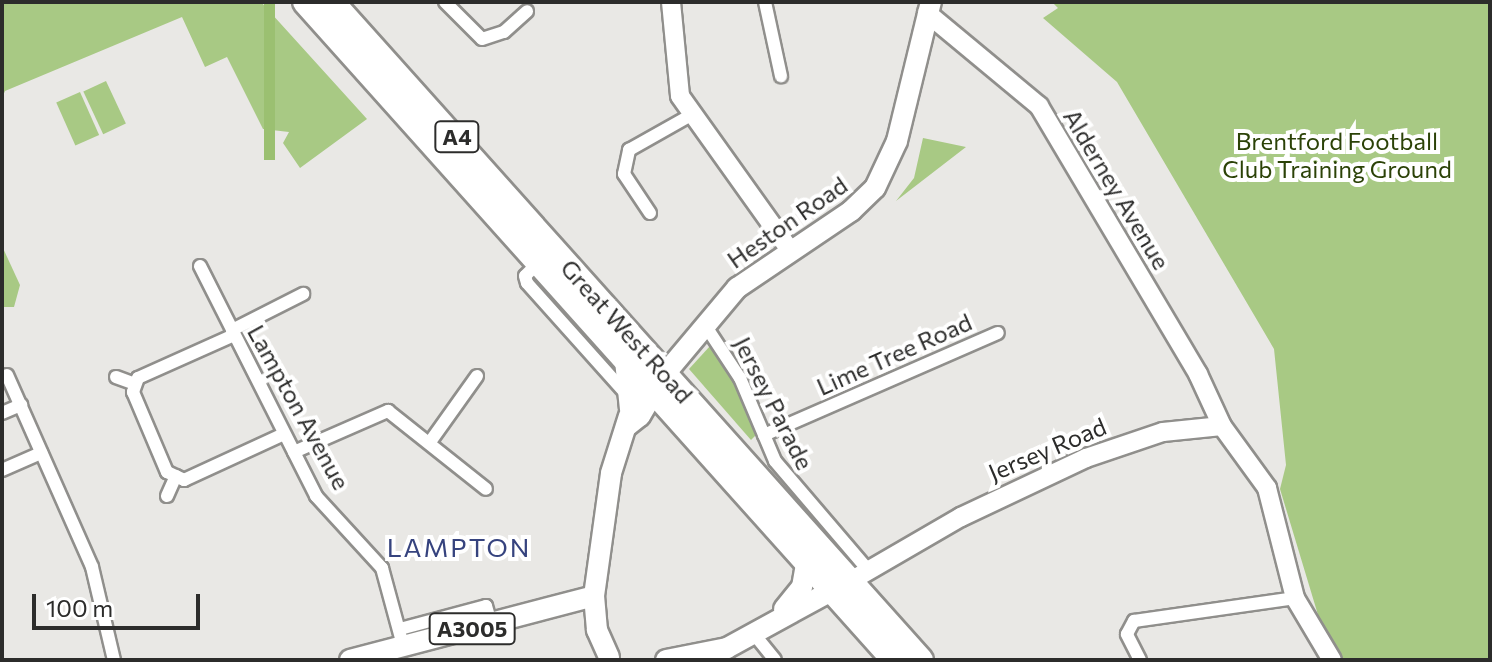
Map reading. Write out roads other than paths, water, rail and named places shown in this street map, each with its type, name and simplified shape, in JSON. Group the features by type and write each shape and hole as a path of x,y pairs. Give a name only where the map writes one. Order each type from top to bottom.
{"highway":[{"name":"Great West Road","path":"305,2 533,267 627,360 658,382 782,492 847,582 894,660"},
{"name":"Great West Road","path":"332,2 658,382 806,564 847,582 921,660"},
{"path":"627,360 630,411"}],"main road":[{"name":"Heston Road","path":"630,411 737,288 789,249 851,211 881,180 897,141 929,8"},
{"path":"615,659 597,630 594,596 611,473 630,411"},
{"path":"777,619 802,587 806,564"},
{"name":"Jersey Road","path":"666,660 732,654 777,619 847,582"},
{"name":"A3005","path":"350,660 402,639 491,624 594,596"}],"street":[{"path":"445,2 482,39 504,32 527,11"},
{"path":"671,2 678,90 691,115 789,249"},
{"path":"765,2 781,76"},
{"name":"Alderney Avenue","path":"929,8 1039,106 1062,138 1222,426"},
{"path":"650,213 628,184 629,150 691,115"},
{"name":"Lampton Avenue","path":"200,266 316,496 382,568 402,639"},
{"name":"Great West Road","path":"533,267 527,283 630,411"},
{"path":"284,434 184,480 167,472 133,392 138,378 233,333 303,294"},
{"name":"Jersey Parade","path":"705,325 740,378 764,435 782,492"},
{"name":"Lime Tree Road","path":"764,435 998,333"},
{"path":"7,375 101,592 114,660"},
{"path":"430,442 477,376"},
{"path":"116,377 135,384"},
{"path":"2,413 21,405"},
{"path":"294,452 388,411 486,489"},
{"path":"1222,426 1267,488 1295,598 1332,660"},
{"name":"Jersey Road","path":"847,582 961,517 1094,454 1163,432 1222,426"},
{"path":"2,470 41,453"},
{"path":"167,496 176,476"},
{"path":"1140,660 1127,634 1134,621 1295,598"},
{"path":"754,634 775,660"}],"district":[{"name":"LAMPTON","path":"459,547"}],"park label":[{"name":"Brentford Football Club Training Ground","path":"1337,155"}]}
